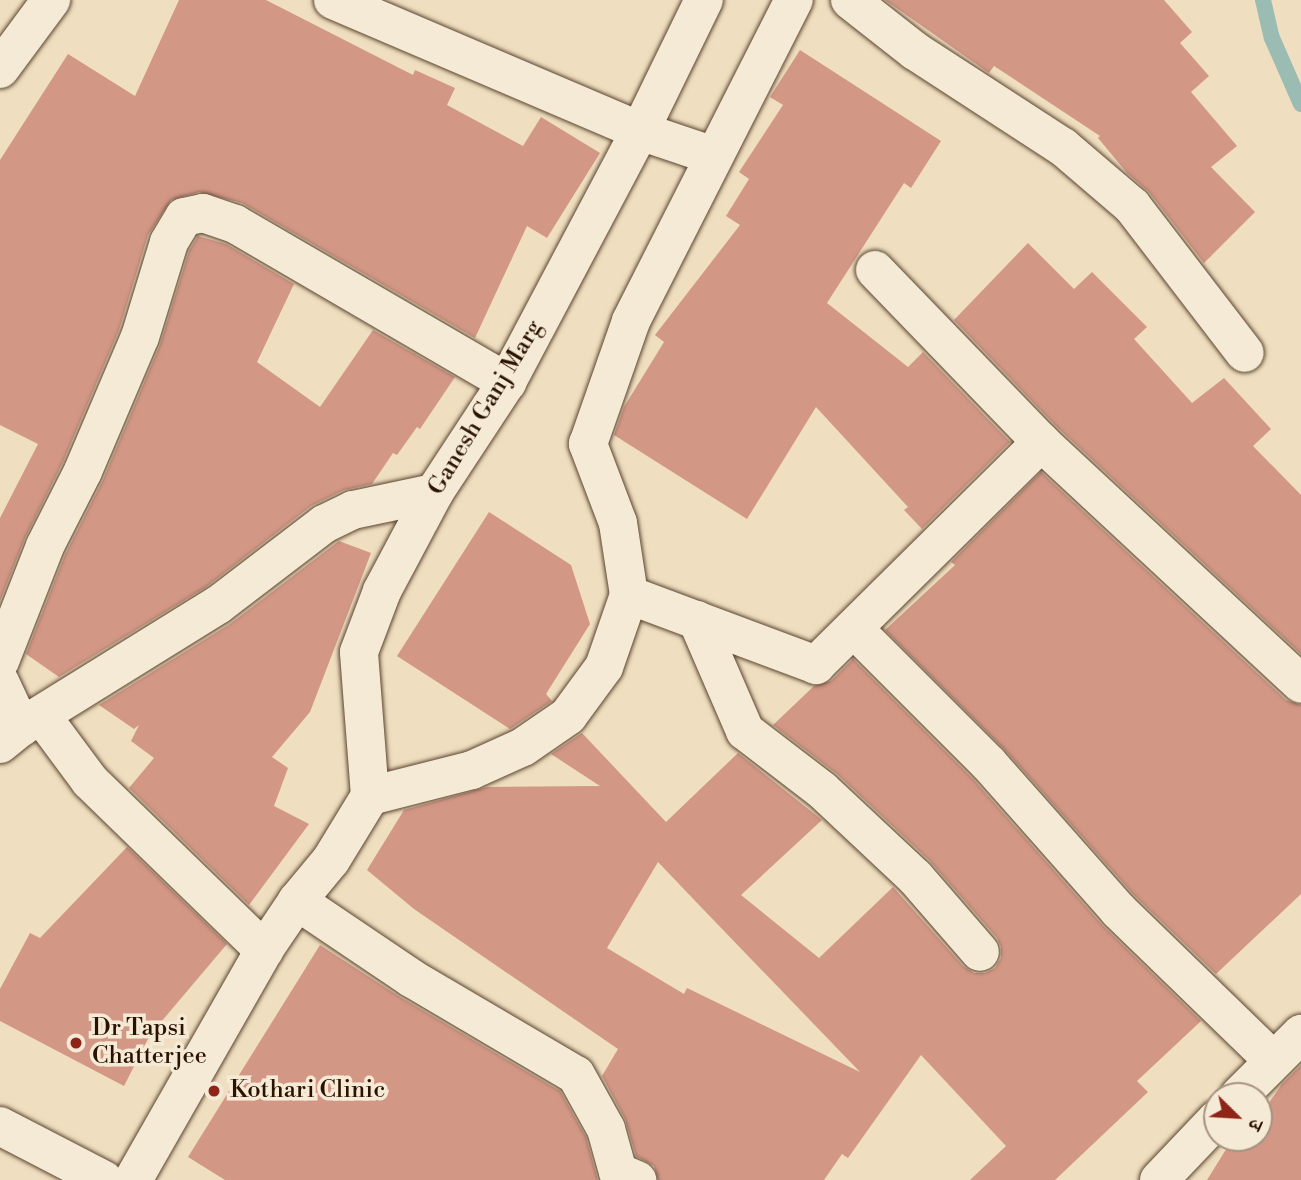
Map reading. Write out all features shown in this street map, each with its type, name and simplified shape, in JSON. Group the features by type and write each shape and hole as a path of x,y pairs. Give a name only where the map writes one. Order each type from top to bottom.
{"street":[{"path":"0,69 51,0"},
{"path":"333,0 640,131 715,156"},
{"name":"Ganesh Ganj Marg","path":"370,796 359,652 382,591 435,493 507,382 640,131 704,0"},
{"path":"133,1180 264,950 297,901 331,860 370,796 472,770 523,747 568,716 604,667 629,595 618,523 588,444 631,321 794,0"},
{"path":"849,0 915,51 1063,147 1132,206 1245,353"},
{"path":"0,661 45,546 83,471 140,337 169,242 184,217 203,213 235,224 507,382"},
{"path":"874,270 1041,442 1301,684"},
{"path":"629,595 816,665 1041,442"},
{"path":"21,729 218,606 324,524 353,510 435,493"},
{"path":"697,620 746,731 822,790 915,877 980,952"},
{"path":"854,629 989,764 1118,910 1273,1059"},
{"path":"0,682 21,729 90,781 264,950"},
{"path":"297,901 411,978 576,1075 606,1129 618,1172 637,1180"},
{"path":"1251,1082 1301,1034"},
{"path":"0,1126 104,1180"},
{"path":"1159,1180 1203,1134"}],"building":[{"path":"179,0 266,0 413,75 415,70 455,88 447,105 523,146 541,117 600,153 547,238 527,226 475,338 242,203 199,192 171,200 148,235 119,330 63,462 25,538 0,601 0,518 38,444 0,425 0,160 68,54 135,96"},
{"path":"885,0 1164,0 1192,32 1180,43 1209,76 1191,92 1237,146 1211,167 1255,212 1204,263 1149,192 1127,173 1098,138 1100,136 994,66 989,73"},
{"path":"800,50 941,141 911,188 904,183 827,303 908,367 923,352 1010,442 922,529 904,510 908,507 816,407 747,519 614,435 624,407 664,342 655,335 740,225 726,216 749,179 739,172 783,105 770,97"},
{"path":"198,236 226,244 294,284 257,362 320,407 373,330 455,377 420,429 417,427 397,455 393,453 372,484 344,490 311,506 206,587 59,677 26,654 65,555 103,480 160,345 189,251"},
{"path":"1028,243 1074,289 1092,272 1147,327 1134,339 1192,403 1224,378 1271,429 1253,446 1301,495 1301,654 1056,426 954,320"},
{"path":"1041,472 1286,700 1301,705 1301,894 1216,974 1134,895 1005,750 885,630 955,565 951,562"},
{"path":"489,512 571,565 590,624 546,694 552,701 510,729 397,656"},
{"path":"339,541 371,553 310,712 272,757 288,768 274,806 309,824 249,905 129,788 154,758 131,741 139,725 134,729 99,705 230,624"},
{"path":"853,659 973,779 1103,926 1201,1021 1137,1081 1148,1092 1055,1180 970,1180 1006,1146 921,1055 848,1158 842,1154 824,1180 658,1180 654,1166 636,1156 625,1119 602,1076 618,1049 414,909 367,870 404,810 487,787 600,786 551,754 582,733 666,822 738,753 822,820 741,895 819,958 893,887 963,966 974,973 985,973 995,968 1001,958 1001,947 997,938 930,861 837,774 773,725 814,686 831,681","holes":["658,862 860,1072 687,988 684,994 607,948"]},
{"path":"127,847 227,944 150,1035 124,1086 0,1021 0,989 30,933 40,938"},
{"path":"320,945 400,997 560,1091 586,1137 598,1180 225,1180 188,1157"},
{"path":"1301,1065 1301,1180 1207,1180 1224,1152 1273,1152 1273,1097"}],"waterway":[{"path":"1263,0 1272,38 1301,104"}],"place":[{"name":"Dr Tapsi Chatterjee","path":"76,1043"},
{"name":"Kothari Clinic","path":"214,1091"}]}
